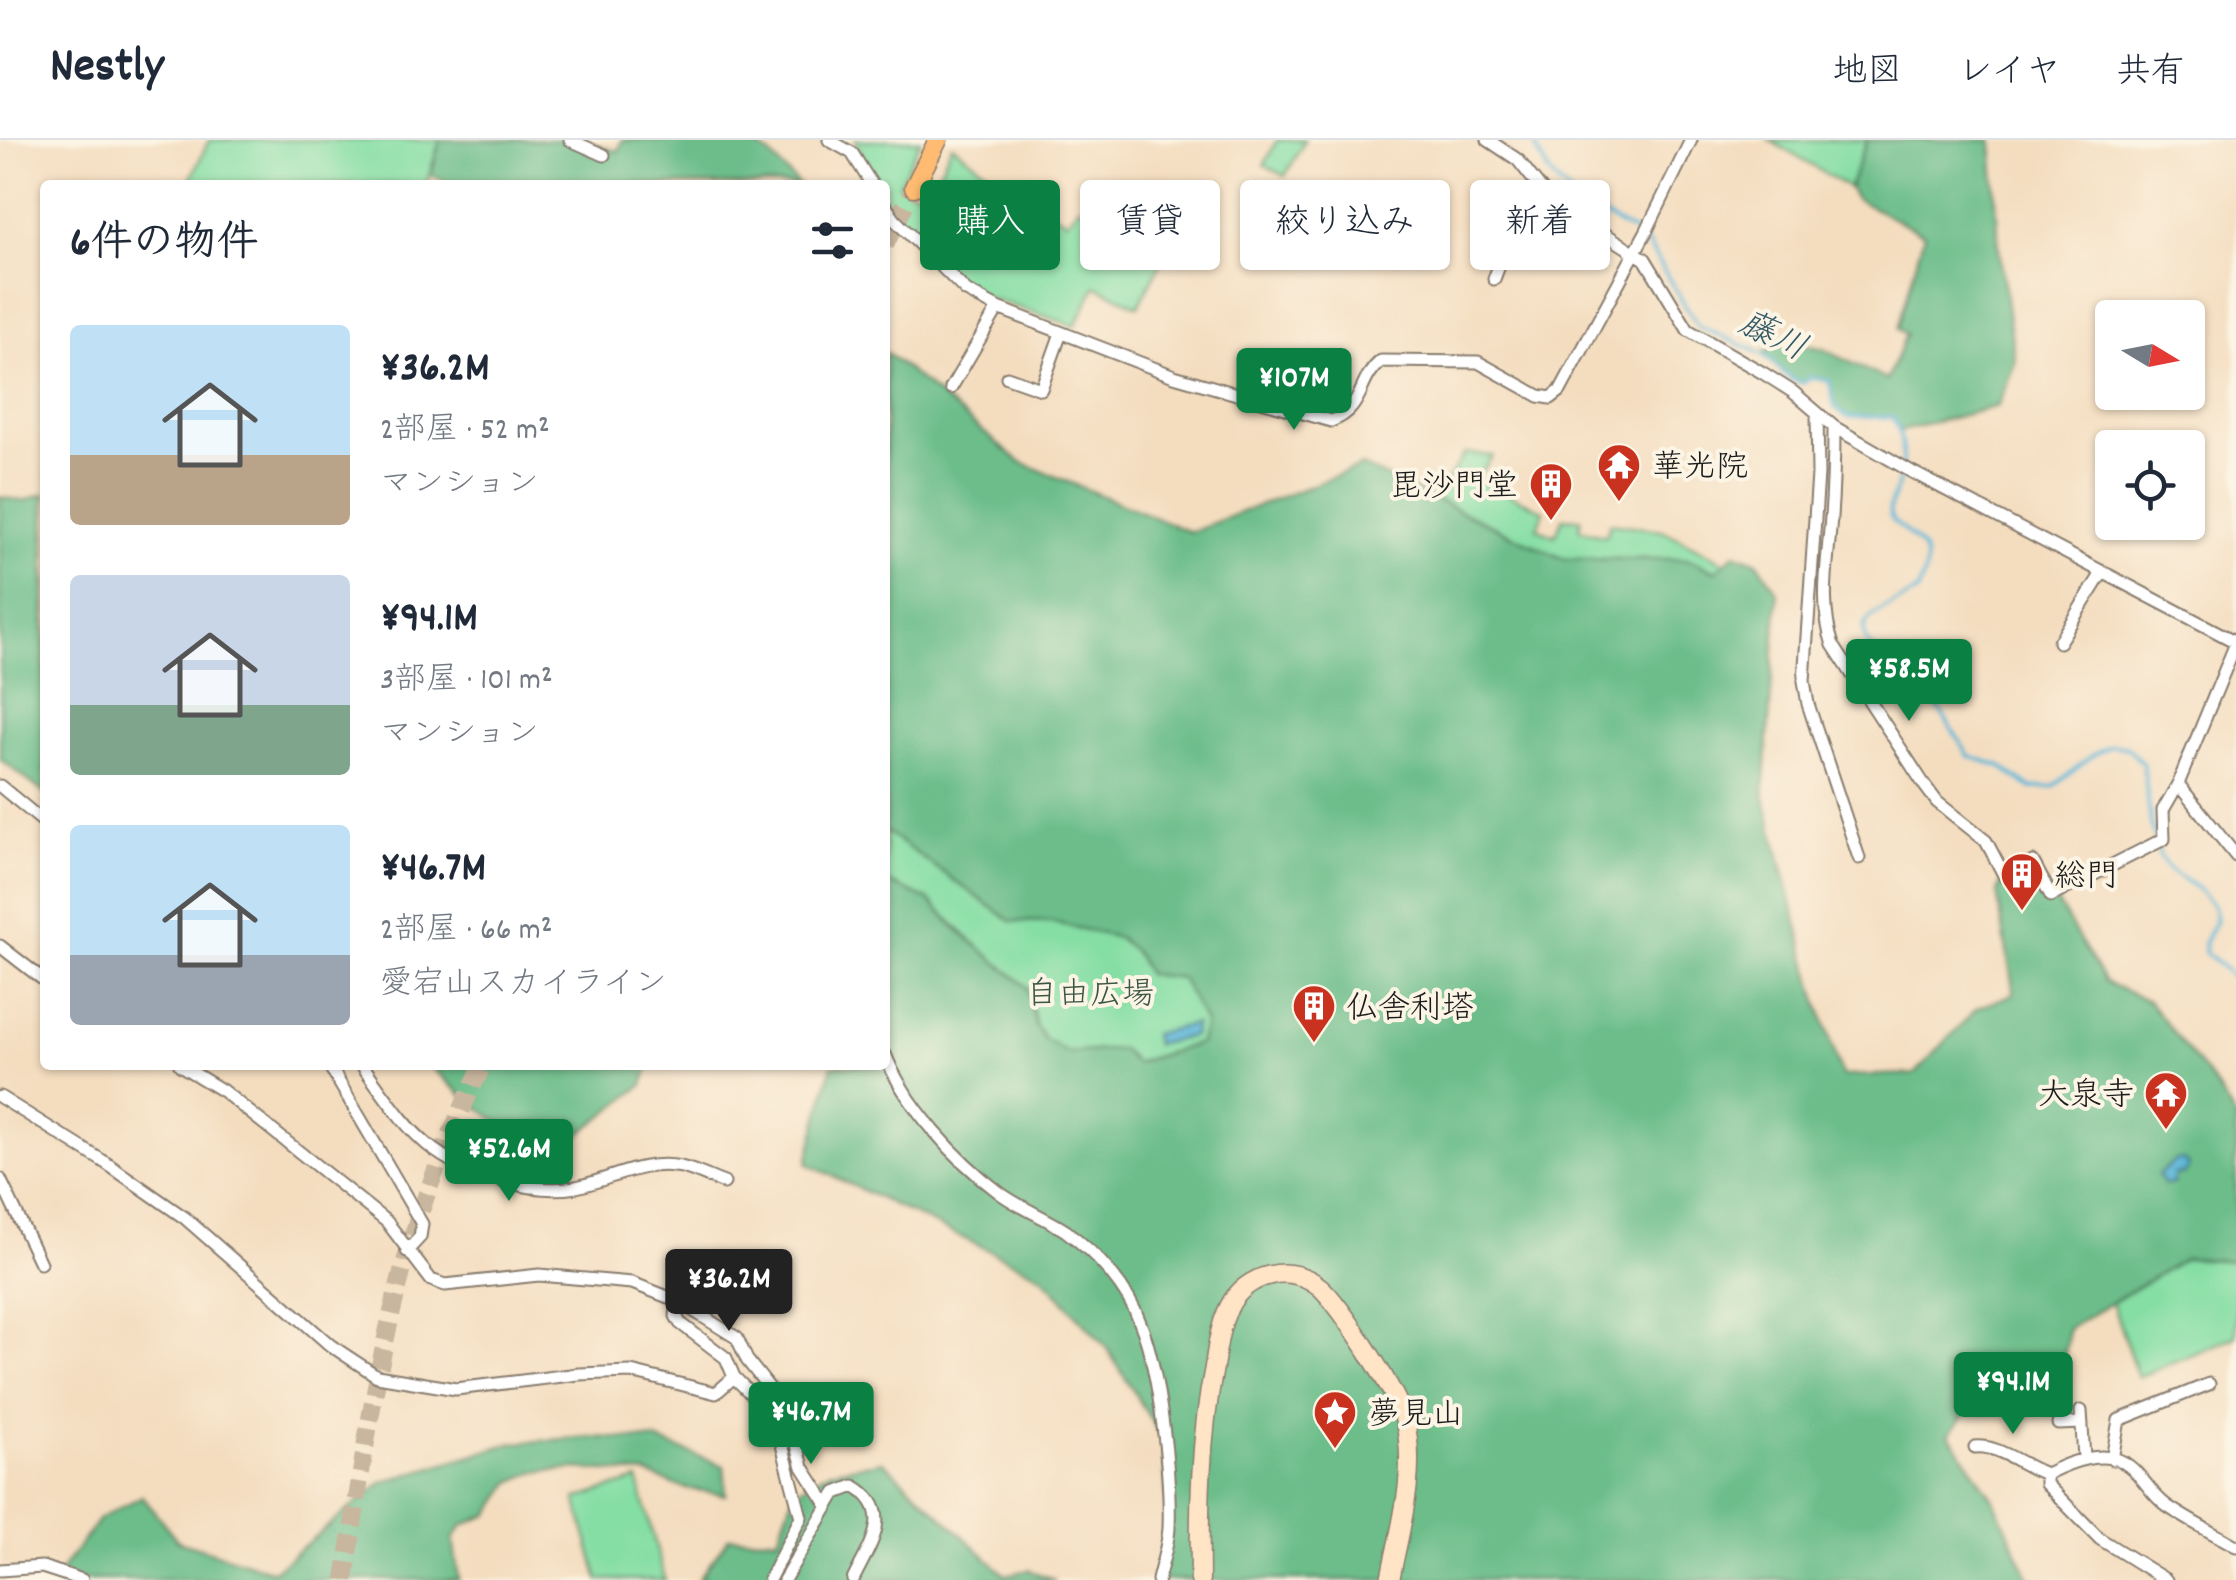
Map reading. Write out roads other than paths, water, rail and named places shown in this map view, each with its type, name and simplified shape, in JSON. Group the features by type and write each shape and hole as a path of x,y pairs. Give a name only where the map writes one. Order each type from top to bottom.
{"main road":[{"path":"914,187 938,140"},
{"path":"1200,1580 1200,1455 1220,1335 1229,1306 1241,1292 1256,1279 1286,1274 1319,1286 1396,1396 1404,1416 1410,1468 1390,1580"}],"street":[{"path":"570,140 604,155"},
{"path":"829,140 852,153 869,180"},
{"path":"1488,140 1518,160 1534,180"},
{"path":"890,213 966,291 998,308 1174,376 1331,421 1352,410 1381,361 1478,362 1539,396 1551,398 1560,391 1692,140"},
{"path":"1610,234 1645,259 1688,330 1793,392 1834,427 2102,574 2236,642 2178,784 2163,810 2164,839 2051,896 2033,862 2005,877 1986,841 1937,802 1846,666 1826,625 1834,427"},
{"path":"1494,279 1497,270"},
{"path":"951,388 998,308"},
{"path":"1007,378 1041,389 1061,333"},
{"path":"1817,414 1818,474 1804,681 1858,858"},
{"path":"2060,642 2102,574"},
{"path":"2178,784 2236,856"},
{"path":"0,786 40,819"},
{"path":"0,946 40,976"},
{"path":"890,1066 933,1130 999,1192 1065,1231 1094,1255 1121,1286 1141,1323 1164,1441 1168,1492 1168,1532 1158,1580"},
{"path":"188,1070 223,1091 387,1222 431,1280 445,1285 539,1275 632,1283 678,1301 737,1338 747,1360 788,1412 803,1466 828,1506"},
{"path":"332,1070 422,1224 420,1237 407,1251"},
{"path":"366,1070 401,1120 426,1146 469,1173 533,1189 574,1187 649,1166 680,1166 724,1183"},
{"path":"0,1097 185,1218 330,1345 377,1376 456,1389 580,1374 632,1372 716,1393 734,1376"},
{"path":"0,1178 40,1264"},
{"path":"678,1301 676,1316 680,1323 726,1358 734,1376 775,1418 801,1517 770,1580"},
{"path":"2112,1458 2119,1420 2210,1384"},
{"path":"2058,1424 2082,1417 2084,1458"},
{"path":"1975,1446 1987,1446 2046,1474 2084,1458 2112,1458 2126,1463 2166,1505 2236,1546"},
{"path":"2046,1474 2046,1484 2100,1539 2166,1580"},
{"path":"784,1580 836,1493 854,1486 878,1509 878,1524 853,1580"},
{"path":"0,1570 42,1567 82,1580"}],"water":[{"path":"1195,1024 1193,1036 1155,1045 1153,1034"},
{"path":"2175,1160 2183,1160 2189,1167 2183,1174 2175,1174 2173,1184 2164,1185 2158,1175"}],"waterway":[{"name":"藤川","path":"1534,140 1540,158 1562,187 1590,208 1639,235"},
{"name":"藤川","path":"1646,242 1698,326 1763,354 1791,379 1803,383 1812,377 1829,380 1835,407 1847,417 1893,417 1902,459 1890,514 1921,547 1926,561 1918,591 1878,612 1865,625 1869,645 1934,701 1969,756 2000,766 2031,788 2053,787 2112,745 2128,748 2143,764 2160,857 2169,870 2197,888 2213,906 2216,920 2204,944 2205,952 2236,979"}],"tunnel":[{"path":"890,235 914,187"},
{"path":"345,1580 372,1406 401,1277 436,1170 481,1070"}],"place":[{"name":"華光院","path":"1619,503"},
{"name":"毘沙門堂","path":"1551,522"},
{"name":"総門","path":"2022,912"},
{"name":"仏舎利塔","path":"1314,1044"},
{"name":"大泉寺","path":"2166,1131"},
{"name":"夢見山","path":"1335,1450"}],"park label":[{"name":"自由広場","path":"1090,992"}]}
